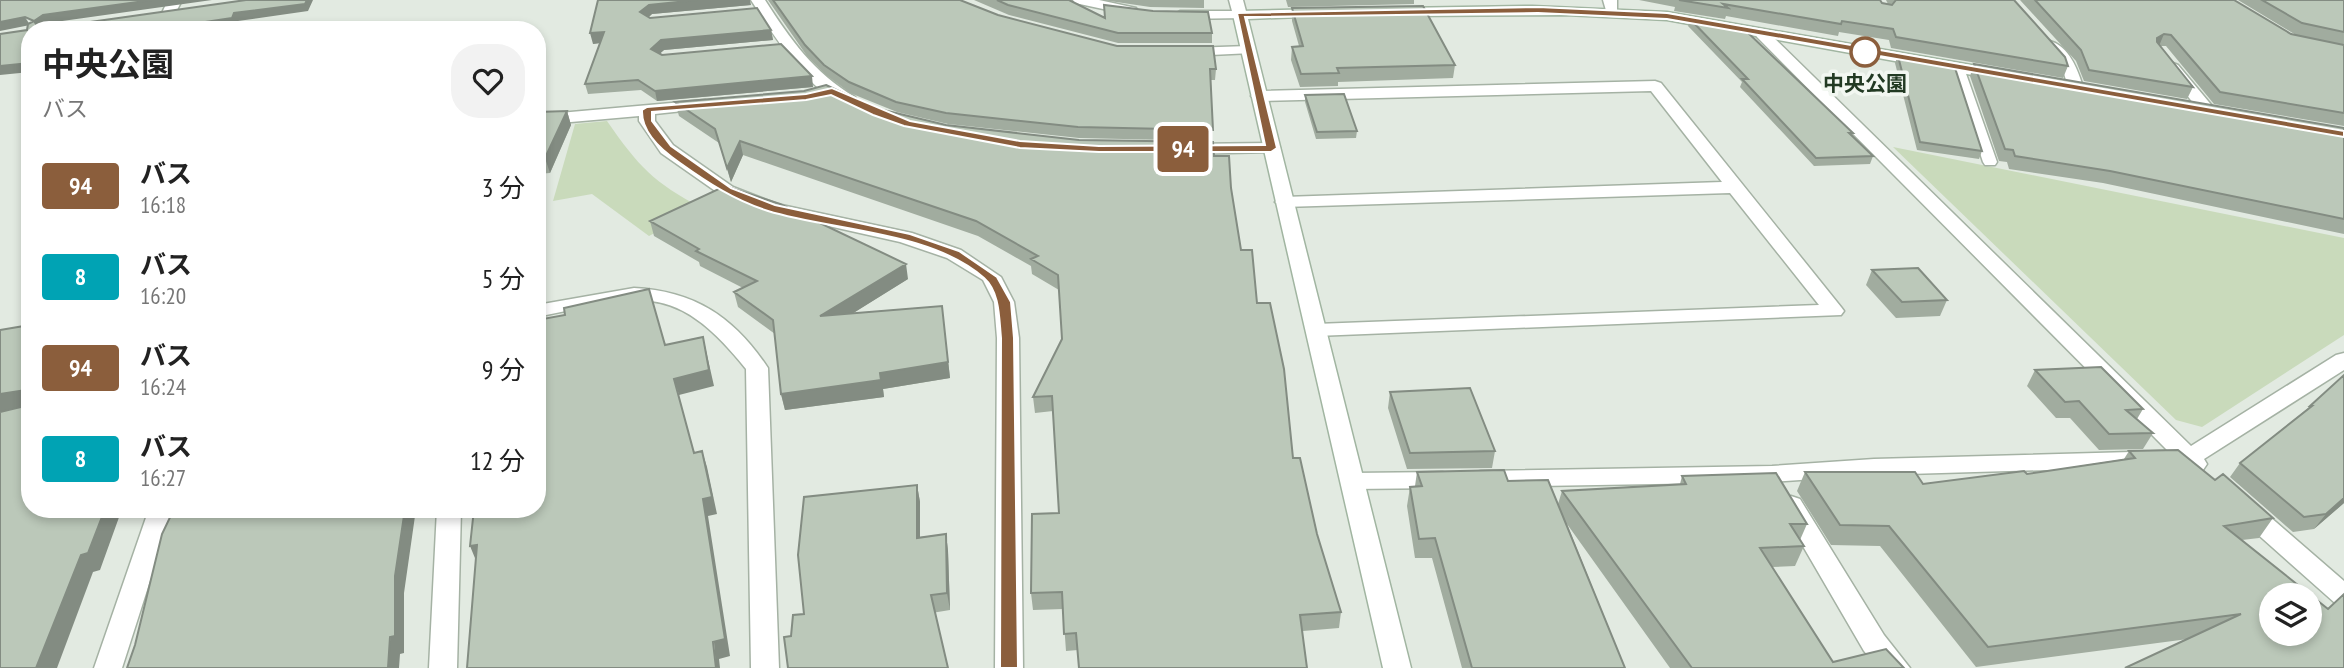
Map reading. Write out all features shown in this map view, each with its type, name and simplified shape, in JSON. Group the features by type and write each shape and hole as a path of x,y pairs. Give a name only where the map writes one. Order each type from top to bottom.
{"street":[{"path":"1085,1 1158,15 1238,7 1336,13"},
{"path":"1377,12 1611,6 2010,76"},
{"path":"758,7 780,47 832,91 865,108"},
{"path":"1238,7 1397,668"},
{"path":"1762,34 2209,476"},
{"path":"2044,38 2069,66 2075,87"},
{"path":"2160,52 2214,111 2181,106"},
{"path":"1259,96 1655,86 1833,311 1316,330"},
{"path":"806,97 832,91"},
{"path":"546,119 727,103"},
{"path":"647,110 647,121 667,149 727,191 772,208 905,237 954,254 991,277 1004,302 1007,338 1009,668"},
{"path":"1165,149 1271,148"},
{"path":"1284,202 1735,187"},
{"path":"546,310 613,296 644,293 674,296 701,308 725,329 757,368 765,668"},
{"path":"1353,481 1772,474 1888,467 2189,458 2344,360"},
{"path":"1772,474 1874,643 1896,668"},
{"path":"2229,494 2344,596"},
{"path":"108,668 158,518"},
{"path":"443,668 449,518"}],"lane":[{"path":"1174,52 1248,50"},
{"path":"1958,68 1990,162"}],"green space":[{"path":"607,121 648,172 671,190 702,208 649,236 592,194 553,201 575,124"},
{"path":"1893,147 2344,238 2344,335 2202,427 2176,420"}],"building":[{"path":"0,0 152,0 43,15 34,21 25,17 0,22"},
{"path":"246,0 307,0 305,4 234,13 232,18 212,21 97,21"},
{"path":"598,0 697,0 649,5 640,12 650,18 757,8 771,30 661,40 651,49 662,55 781,44 812,76 655,91 638,80 585,84 604,32 590,33"},
{"path":"773,0 960,0 998,15 1117,46 1213,46 1216,69 1210,69 1213,130 1078,127 946,113 896,102 849,82 824,65 805,45"},
{"path":"997,0 1069,0 1105,18 1104,5 1153,11 1208,12 1212,33 1118,33"},
{"path":"1679,0 1880,0 1892,5 1896,0 2014,0 2065,57 2068,66 1896,37 1893,29"},
{"path":"2035,0 2234,0 2291,34 2344,45 2344,113 2220,92 2171,35 2164,34 2157,38 2157,42 2193,87 2089,70 2081,50"},
{"path":"2262,0 2344,0 2344,32 2302,23"},
{"path":"1423,6 1455,65 1337,68 1339,73 1301,74 1292,47 1303,46 1292,8"},
{"path":"1690,19 1744,29 1853,133 1849,133 1873,156 1816,158 1742,79 1748,79"},
{"path":"21,31 21,64 0,66 0,34"},
{"path":"1898,56 1954,65 1982,151 1920,142"},
{"path":"1974,64 2344,128 2344,219 2110,171 2015,156 2013,150 2005,149"},
{"path":"826,85 875,108 946,125 1079,140 1213,142 1214,156 1229,156 1241,250 1252,250 1257,303 1270,303 1284,369 1293,458 1300,458 1317,534 1341,612 1300,615 1307,668 1079,668 1076,633 1064,634 1062,592 1031,593 1032,514 1059,513 1052,396 1033,397 1062,339 1058,275 1031,259 1038,256 976,221 740,141 727,168 715,129 675,102 804,91"},
{"path":"1344,94 1357,131 1317,132 1305,95"},
{"path":"567,111 546,156 546,112"},
{"path":"725,186 780,204 906,264 820,316 942,306 948,362 880,373 881,380 781,394 773,320 734,292 757,281 696,251 699,249 650,221"},
{"path":"1918,268 1947,300 1902,302 1872,270"},
{"path":"649,289 665,345 703,337 709,370 674,379 694,453 702,451 712,497 703,499 725,639 713,642 716,668 467,668 477,545 470,546 473,518 546,518 546,318 565,315 564,308"},
{"path":"21,326 21,407 20,391 0,394 0,330"},
{"path":"2101,367 2143,409 2126,410 2153,433 2109,434 2079,401 2065,402 2035,370"},
{"path":"2344,375 2344,498 2326,514 2304,517 2240,463 2312,406"},
{"path":"1470,388 1495,451 1410,453 1390,392"},
{"path":"21,407 21,518 102,518 88,553 81,555 36,668 0,668 0,412"},
{"path":"2178,450 2215,480 2223,474 2273,518 2224,526 2295,583 2259,583 2259,646 2322,646 2322,604 2328,609 2344,594 2344,668 2125,668 2241,614 1988,647 1889,526 1840,525 1805,472 1915,472 1923,484 2024,471 2027,474 2135,458 2129,451"},
{"path":"1504,470 1508,481 1548,480 1625,668 1472,668 1435,538 1419,539 1410,487 1422,486 1417,472"},
{"path":"1776,473 1807,524 1790,524 1804,546 1760,548 1833,662 1886,649 1904,668 1692,668 1562,491 1686,484 1682,476"},
{"path":"917,485 917,538 946,534 947,593 931,595 948,668 788,668 784,637 791,636 793,615 804,614 798,555 804,497"},
{"path":"170,518 404,518 395,576 395,636 390,637 388,668 127,668 162,534"}],"bus line":[{"name":"94","path":"1009,668 1007,338 1004,302 991,277 954,254 905,237 772,208 727,191 667,149 647,121 647,110 806,97 832,91 876,113 908,124 1020,144 1099,149 1271,148 1240,15 1514,9 1612,11 1667,16 2344,134"}],"place":[{"name":"中央公園","path":"1865,52"}]}
